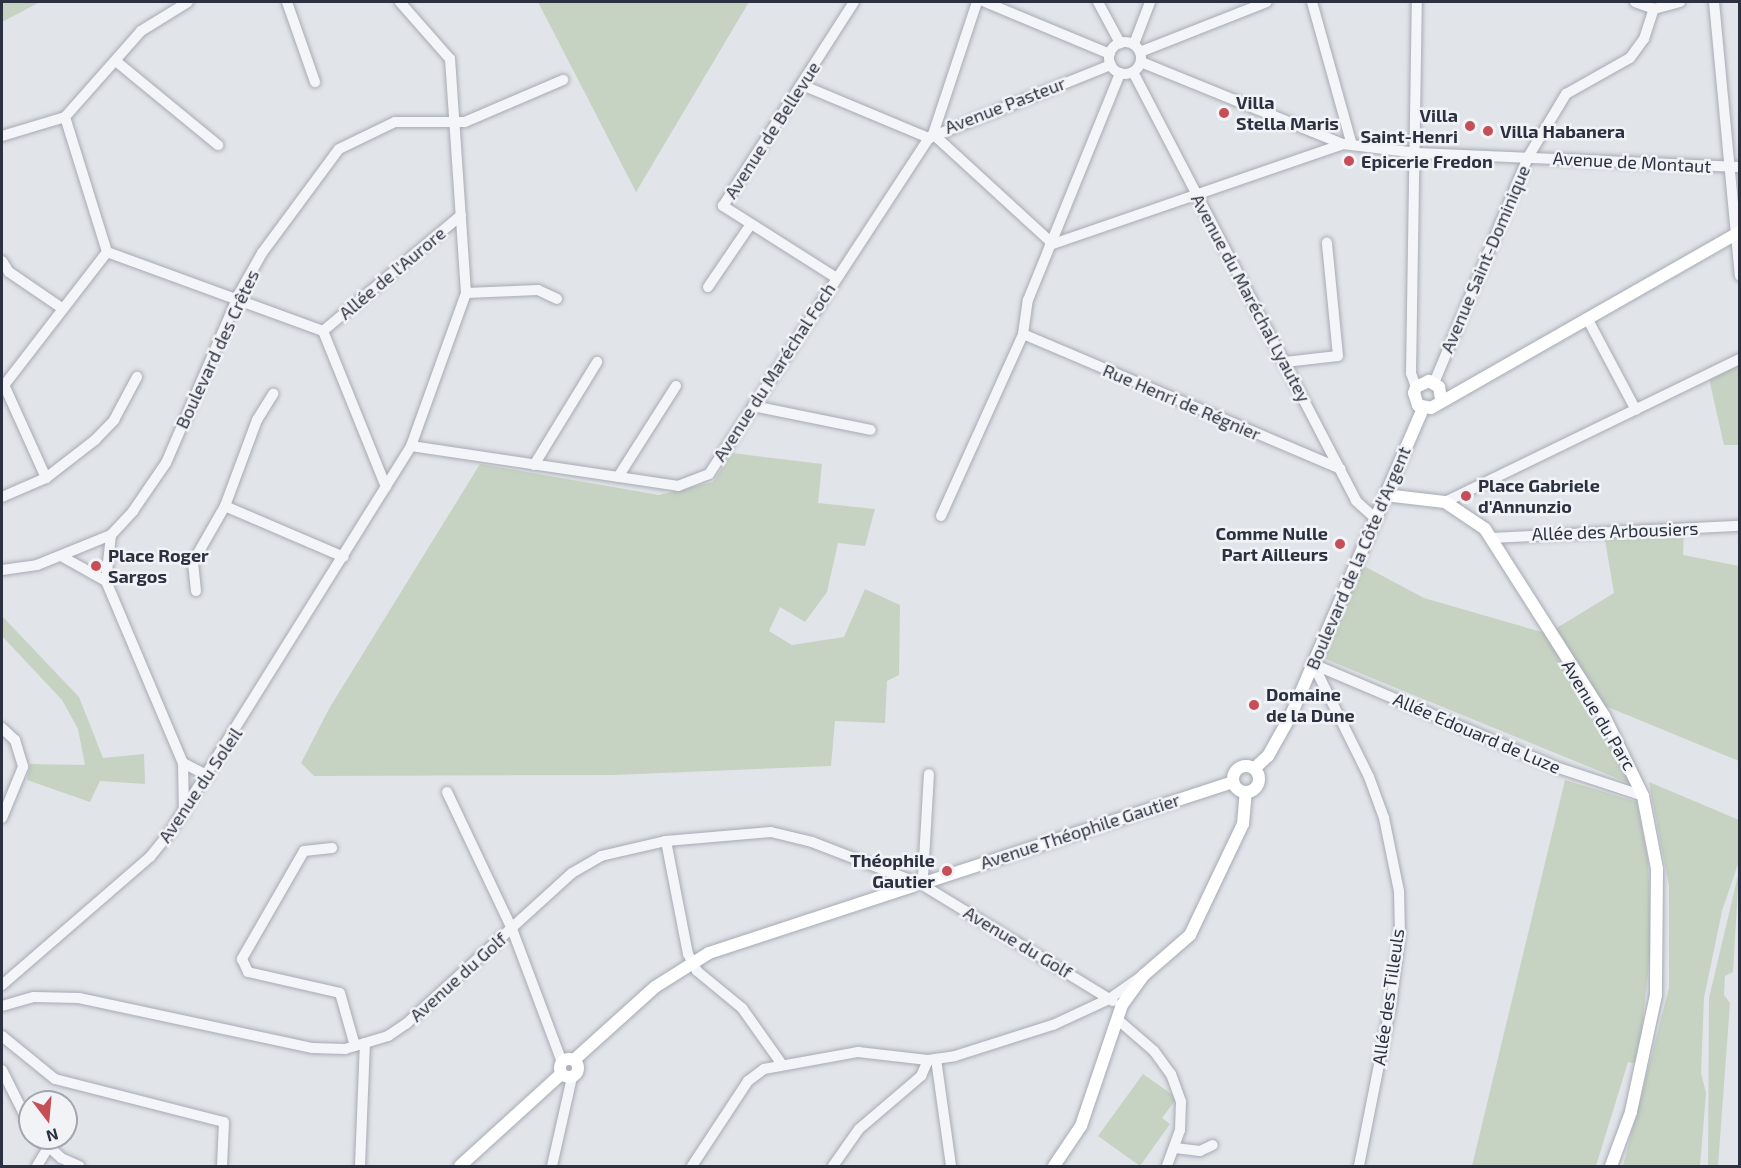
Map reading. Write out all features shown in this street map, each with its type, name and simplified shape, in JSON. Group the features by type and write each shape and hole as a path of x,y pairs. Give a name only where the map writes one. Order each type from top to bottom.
{"main road":[{"path":"1441,399 1434,383 1416,387 1415,399 1423,408 1431,408 1441,399 1737,233"},
{"name":"Boulevard de la Côte d'Argent","path":"1255,768 1268,756 1291,715 1423,408"},
{"name":"Avenue du Parc","path":"1385,495 1445,502 1467,513 1491,538 1604,716 1643,796 1657,869 1656,995 1631,1112 1611,1167"},
{"path":"1054,1167 1081,1126 1122,1005 1144,975 1190,935 1243,824 1246,792 1260,782 1255,768 1239,767 1233,782 1246,792"},
{"name":"Avenue Théophile Gautier","path":"460,1167 567,1068 613,1021 692,962 742,939 1233,782"}],"street":[{"path":"2,136 65,117 117,62 141,31 188,2"},
{"path":"287,2 315,82"},
{"path":"400,2 450,59 466,293 538,290 557,299"},
{"name":"Avenue de Bellevue","path":"835,278 723,206 854,2"},
{"name":"Avenue du Maréchal Foch","path":"411,446 678,486 694,482 709,474 835,278 931,136 977,2"},
{"path":"985,2 1110,59 1120,73"},
{"path":"1098,2 1120,43 1348,145"},
{"path":"1120,73 1133,72 1150,2"},
{"path":"1138,53 1267,2"},
{"path":"1312,2 1348,145"},
{"path":"1416,387 1411,373 1417,153 1417,2"},
{"path":"1635,2 1654,9 1680,2"},
{"path":"1714,2 1735,167 1740,276"},
{"name":"Avenue Saint-Dominique","path":"1434,383 1528,157 1566,94 1630,58 1644,39 1654,9"},
{"path":"1110,59 1120,43"},
{"name":"Avenue Pasteur","path":"802,85 931,136 1110,59"},
{"path":"117,62 218,145"},
{"name":"Avenue du Maréchal Lyautey","path":"1133,72 1356,501 1375,518"},
{"path":"941,516 1023,334 1028,300 1120,73"},
{"name":"Boulevard des Crêtes","path":"111,536 166,463 236,300 262,253 339,149 395,122 465,122 563,80"},
{"path":"65,117 107,252"},
{"path":"931,136 1051,243"},
{"path":"1051,243 1348,145"},
{"name":"Avenue de Montaut","path":"1348,145 1417,153 1735,167"},
{"name":"Allée de l'Aurore","path":"323,330 461,215"},
{"path":"708,287 751,225"},
{"path":"1285,362 1338,356 1327,243"},
{"path":"107,252 323,330 386,487"},
{"path":"46,478 3,388 107,252"},
{"path":"2,261 9,272 63,309"},
{"name":"Avenue du Soleil","path":"4,1005 2,985 150,858 184,813 411,446 466,293"},
{"path":"1587,318 1636,410"},
{"name":"Rue Henri de Régnier","path":"1023,334 1341,469"},
{"path":"1445,502 1740,359"},
{"path":"534,465 597,362"},
{"path":"2,496 46,478 114,420 137,377"},
{"path":"618,477 676,386"},
{"path":"196,591 193,562 225,506 257,420 273,394"},
{"path":"753,406 871,430"},
{"path":"225,506 344,557"},
{"name":"Allée des Arbousiers","path":"1491,538 1740,526"},
{"path":"2,570 61,556 111,536 106,581 183,763 184,813"},
{"path":"61,556 106,581"},
{"name":"Allée Edouard de Luze","path":"1313,664 1556,767 1643,796"},
{"name":"Allée des Tilleuls","path":"1313,664 1369,777 1384,818 1399,891 1400,934 1391,1004 1359,1167"},
{"path":"2,728 15,740 23,767 2,818"},
{"path":"183,763 208,776"},
{"path":"921,883 929,774"},
{"path":"447,792 512,929 567,1068 552,1167"},
{"name":"Avenue du Golf","path":"4,1005 34,997 80,998 313,1048 360,1045 406,1024 572,873 602,856 666,841 771,832 812,842 921,883 1122,1005"},
{"path":"666,841 692,962 742,1008 781,1063"},
{"path":"332,848 304,851 242,959 248,972 340,993 360,1045 360,1167"},
{"path":"890,893 891,873"},
{"path":"692,1167 748,1081 781,1063 858,1052 932,1060 1015,1040 1109,999 1144,975"},
{"path":"1117,1019 1154,1051 1171,1074 1181,1102 1175,1148 1167,1167"},
{"path":"2,1036 55,1079 224,1122 222,1167"},
{"path":"833,1167 859,1129 921,1076 932,1060"},
{"path":"932,1060 951,1167"},
{"path":"2,1070 18,1102"},
{"path":"1175,1148 1200,1151 1213,1145"},
{"path":"37,1167 47,1150"},
{"path":"50,1150 79,1167"}],"green space":[{"path":"2,2 40,2 2,22"},
{"path":"538,2 749,2 636,192"},
{"path":"1739,363 1739,445 1724,445 1709,379"},
{"path":"732,453 822,464 818,503 875,509 865,546 838,543 827,592 805,622 780,607 769,631 792,645 844,637 865,589 900,605 899,675 887,681 885,723 835,721 831,766 614,775 314,776 301,763 330,707 480,464 659,495 713,482"},
{"path":"1684,533 1683,555 1739,566 1739,761 1598,703 1555,629 1614,593 1605,540"},
{"path":"1362,565 1424,598 1545,633 1631,784 1323,658"},
{"path":"2,616 79,697 103,758 144,754 145,784 100,781 90,802 27,780 30,764 85,765 78,729 62,700 2,636"},
{"path":"1565,780 1637,802 1648,860 1651,946 1638,1064 1628,1062 1596,1166 1472,1166"},
{"path":"1649,782 1739,820 1739,861 1722,911 1704,998 1701,1073 1706,1093 1700,1166 1623,1166 1669,988 1669,886"},
{"path":"1739,871 1733,972 1725,976 1724,995 1730,1003 1718,1166 1708,1166 1709,998"},
{"path":"1143,1074 1177,1098 1162,1118 1170,1124 1140,1166 1098,1136"}],"place":[{"name":"Villa Stella Maris","path":"1224,113"},
{"name":"Villa Saint-Henri","path":"1470,126"},
{"name":"Villa Habanera","path":"1488,131"},
{"name":"Epicerie Fredon","path":"1349,161"},
{"name":"Place Gabriele d'Annunzio","path":"1466,496"},
{"name":"Comme Nulle Part Ailleurs","path":"1340,544"},
{"name":"Place Roger Sargos","path":"96,566"},
{"name":"Domaine de la Dune","path":"1254,705"},
{"name":"Théophile Gautier","path":"947,871"}]}
